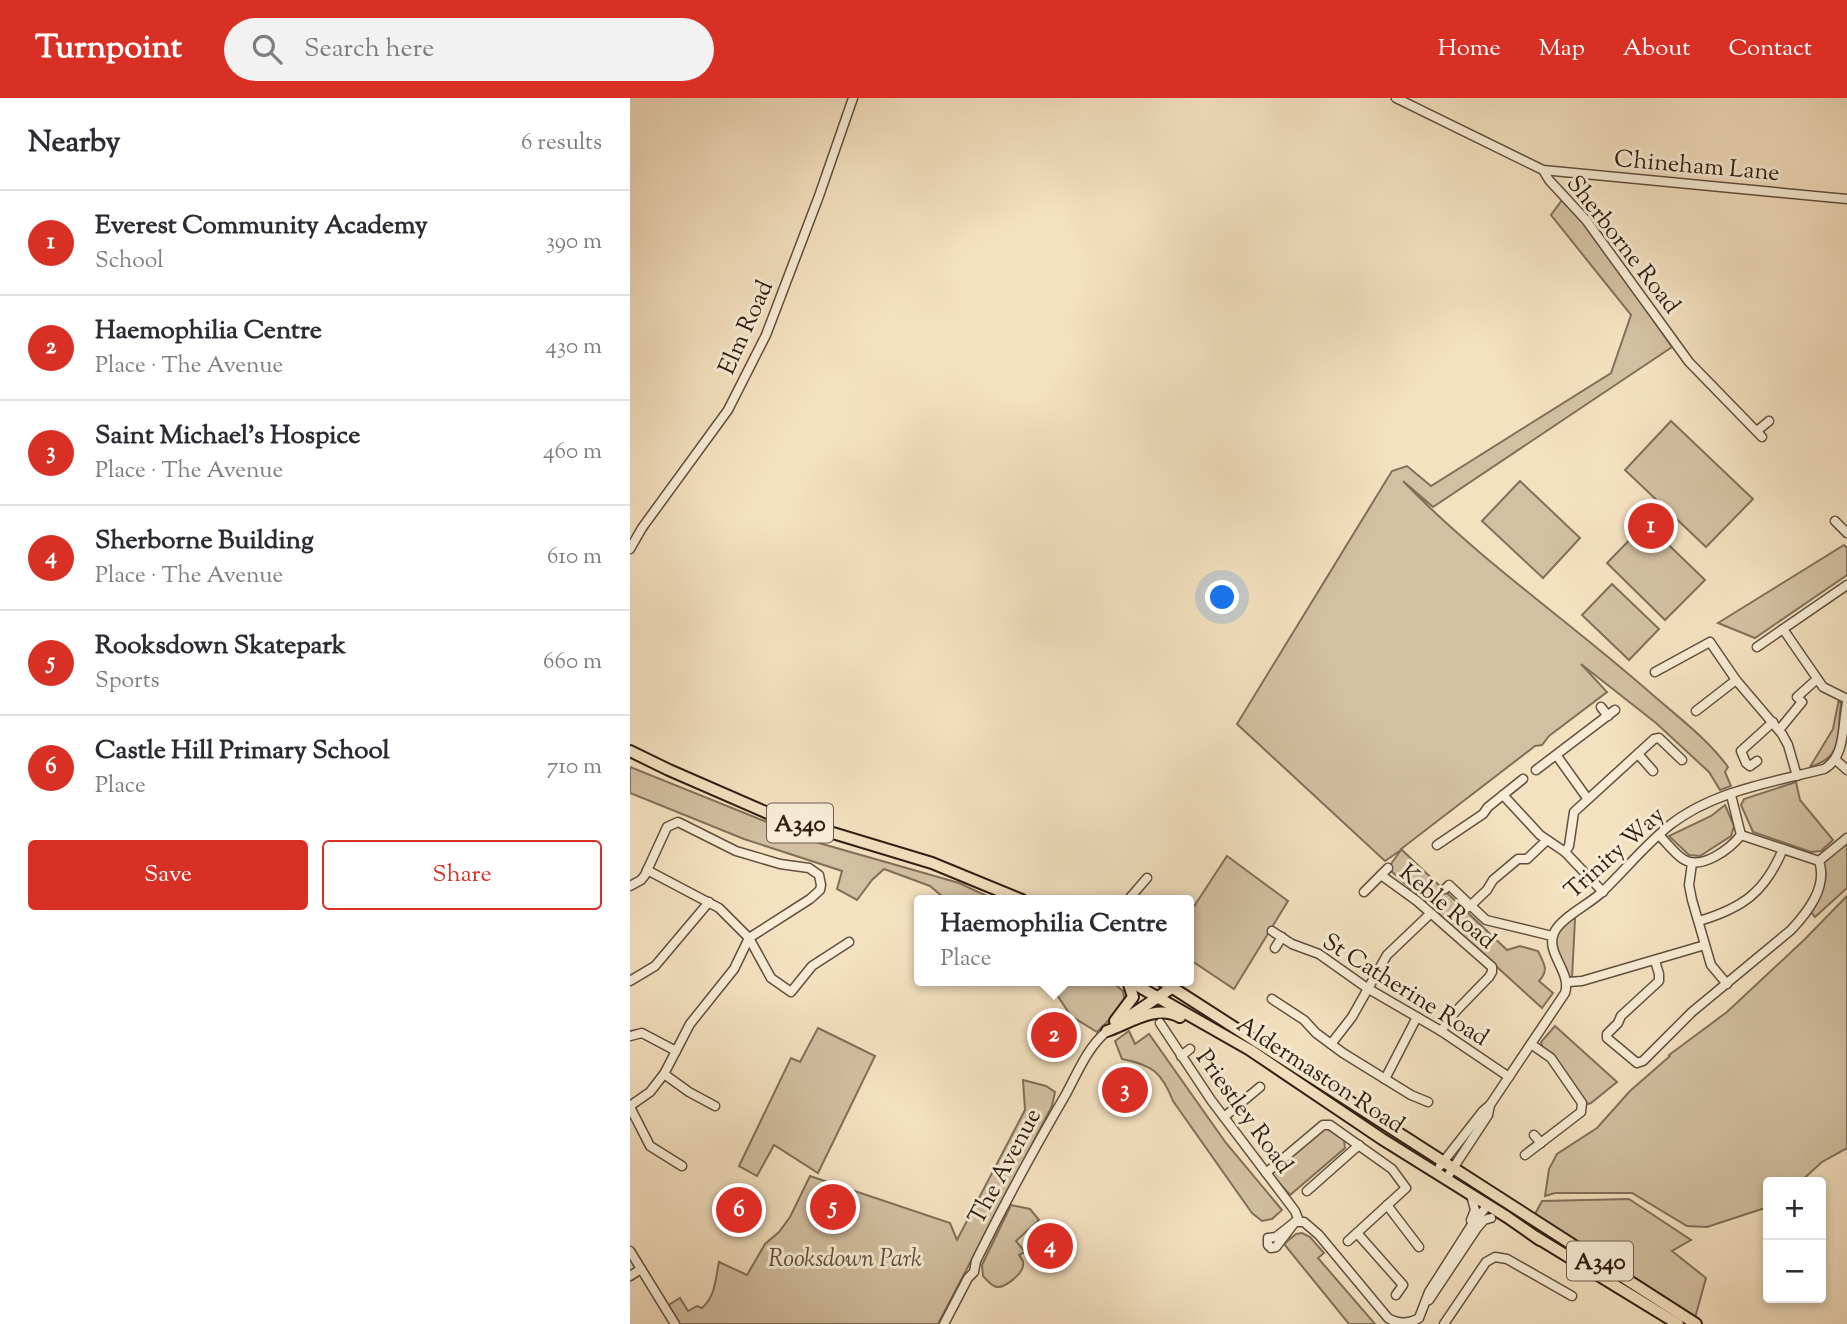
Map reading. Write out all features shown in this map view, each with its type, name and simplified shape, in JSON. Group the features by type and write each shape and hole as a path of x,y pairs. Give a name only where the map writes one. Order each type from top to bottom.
{"main road":[{"name":"A340","path":"630,751 770,814 932,863 1011,895"},
{"path":"1107,1031 1133,997 1130,986"},
{"name":"Aldermaston Road","path":"1138,986 1250,1050 1540,1240 1678,1324"},
{"name":"A340","path":"1152,986 1159,991 1159,998"},
{"name":"Aldermaston Road","path":"1173,987 1355,1107 1454,1167 1696,1324"},
{"path":"1107,1031 1173,987"},
{"path":"1107,1031 1159,1017 1159,998"},
{"name":"A340","path":"1159,1017 1172,1013 1230,1045 1250,1050"},
{"name":"Aldermaston Road","path":"1454,1167 1482,1192 1490,1218 1505,1221 1540,1240"},
{"path":"1488,1205 1503,1199"}],"street":[{"name":"Elm Road","path":"630,549 642,528 729,410 766,335 853,98"},
{"name":"Sherborne Road","path":"1396,98 1543,170 1586,220 1689,362 1760,434 1769,421"},
{"name":"Chineham Lane","path":"1543,170 1847,199"},
{"path":"1835,521 1847,533"},
{"path":"1757,647 1847,586"},
{"path":"1783,629 1817,680 1847,701 1836,760 1847,770"},
{"path":"1655,672 1710,642 1736,680 1779,730 1788,745 1797,776"},
{"path":"1696,711 1736,680"},
{"path":"1779,730 1802,702 1797,697 1817,680"},
{"path":"1601,708 1608,716"},
{"path":"1536,770 1615,710"},
{"path":"1757,761 1750,766 1741,751 1773,722"},
{"path":"1565,852 1569,846 1574,812 1654,738 1659,738 1682,760"},
{"path":"1638,754 1653,771"},
{"path":"1556,756 1587,798"},
{"name":"Trinity Way","path":"1552,936 1562,923 1603,892 1658,835 1695,809 1731,794 1824,769 1836,760"},
{"path":"1439,840 1483,814 1523,779"},
{"path":"1731,794 1741,835"},
{"path":"1503,795 1547,840 1565,852 1603,892"},
{"path":"630,887 641,880 667,827 678,822 736,851 780,864 809,868 815,871 821,881 820,890 810,899 748,939 734,969 690,1024 664,1074 649,1092 630,1107 650,1146 682,1166"},
{"path":"1658,835 1683,859 1692,863 1707,860 1741,835"},
{"path":"1741,835 1819,861"},
{"path":"1819,861 1847,838"},
{"path":"1469,906 1487,890 1493,880 1518,859 1527,859 1547,840"},
{"path":"1699,921 1723,914 1747,901 1774,871 1783,849"},
{"path":"1655,961 1659,981 1621,1016 1607,1034 1607,1038 1637,1063 1643,1061 1692,1012 1805,916 1822,875 1819,861"},
{"path":"1692,863 1689,886 1705,945 1711,965 1727,984"},
{"path":"1364,892 1388,868"},
{"path":"647,870 709,902 727,915 748,939 771,978 792,992 813,966 849,942"},
{"name":"Keble Road","path":"1381,875 1417,901 1492,967 1492,972 1441,1031"},
{"path":"1132,895 1147,878"},
{"path":"1441,1176 1443,1161 1490,1105 1563,998 1568,982 1554,949 1552,936 1486,920 1449,885 1445,889"},
{"path":"630,981 655,966 709,902"},
{"path":"1331,1044 1352,1017 1387,955 1430,914"},
{"name":"St Catherine Road","path":"1272,931 1319,954 1367,988 1441,1031 1509,1077"},
{"path":"1275,948 1282,937"},
{"path":"1568,982 1582,981 1705,945"},
{"path":"1272,999 1304,1020 1331,1044 1411,1095 1428,1102"},
{"name":"Priestley Road","path":"1159,1017 1181,1056 1295,1211 1297,1222 1304,1222 1318,1235 1388,1318 1400,1323 1415,1323 1477,1228 1483,1220 1490,1218"},
{"path":"1385,1079 1417,1017"},
{"name":"The Avenue","path":"944,1324 968,1278 974,1272 976,1261 1017,1179 1082,1063 1107,1031"},
{"path":"630,1036 642,1033 676,1051"},
{"path":"1525,1155 1583,1108 1582,1102 1551,1058 1531,1044"},
{"path":"1181,1056 1190,1049"},
{"path":"664,1074 715,1106"},
{"path":"1224,1117 1260,1087"},
{"path":"1441,1176 1454,1167 1488,1115 1490,1105"},
{"path":"1266,1173 1323,1125 1330,1125 1392,1169 1406,1188 1348,1241"},
{"path":"1534,1135 1541,1143"},
{"path":"1307,1191 1359,1145"},
{"name":"Priestley Road","path":"1455,1251 1474,1214 1471,1195"},
{"path":"1387,1205 1419,1247"},
{"name":"Priestley Road","path":"1427,1302 1429,1292 1473,1223 1488,1205"},
{"path":"1277,1239 1297,1222"},
{"path":"1357,1233 1403,1285"},
{"path":"630,1251 675,1324"},
{"path":"1444,1324 1486,1262 1495,1257 1507,1259 1572,1296"},
{"path":"630,1276 641,1269"},
{"path":"1396,1295 1403,1285 1412,1281"}],"green space":[{"path":"1562,200 1588,226 1672,347 1433,507 1403,481 1461,536 1700,736 1728,767 1725,772 1731,786 1720,790 1709,772 1656,723 1581,664 1607,692 1549,736 1542,745 1535,746 1401,849 1507,950 1520,946 1538,951 1545,970 1539,981 1553,993 1542,1008 1388,868 1401,850 1385,861 1237,724 1392,471 1407,466 1431,486 1611,373 1631,315 1551,215"},
{"path":"1671,421 1753,499 1706,547 1625,470"},
{"path":"1520,481 1580,538 1543,578 1482,521"},
{"path":"1646,523 1705,580 1665,620 1607,563"},
{"path":"1844,545 1847,548 1847,575 1755,638 1718,623"},
{"path":"1612,584 1659,629 1629,660 1582,615"},
{"path":"1839,699 1841,704 1837,743 1829,757 1810,767 1833,729"},
{"path":"630,767 819,843 959,883 985,895 941,895 930,886 884,869 857,900 837,889 842,871 744,839 630,793"},
{"path":"1796,782 1800,800 1833,840 1821,851 1811,852 1753,832 1741,805 1744,799"},
{"path":"1725,805 1734,826 1731,836 1700,856 1689,855 1669,836 1711,816"},
{"path":"1847,844 1847,888 1815,917 1811,912 1825,881 1823,862"},
{"path":"1227,856 1288,901 1234,989 1194,962 1194,906"},
{"path":"1847,896 1847,1148 1822,1162 1806,1177 1763,1177 1763,1209 1707,1227 1687,1226 1632,1193 1555,1193 1545,1196 1549,1169 1557,1154 1597,1128 1630,1091 1669,1055 1727,1012"},
{"path":"1573,918 1572,978 1567,976 1555,947 1558,930"},
{"path":"1050,986 1117,986 1123,991 1125,1004 1097,1032 1071,1016"},
{"path":"1555,1026 1617,1082 1591,1103 1584,1105 1543,1050 1541,1042"},
{"path":"818,1028 875,1056 818,1173 774,1145 757,1176 739,1166 791,1058 800,1062"},
{"path":"1129,1031 1135,1044 1149,1034 1226,1143 1282,1210 1272,1219 1262,1221 1252,1213 1173,1101 1160,1077 1142,1064 1122,1059 1115,1041"},
{"name":"Rooksdown Park","path":"1023,1080 1046,1086 1055,1092 1052,1106 938,1324 676,1324 667,1306 680,1298 688,1311 697,1306 702,1308 712,1292 719,1262 747,1275 765,1244 779,1232 790,1217 810,1176 950,1223 957,1240 1025,1110"},
{"path":"1326,1128 1344,1140 1345,1148 1290,1195 1273,1176 1272,1171 1321,1129"},
{"path":"1629,1199 1691,1240 1672,1251 1706,1278 1695,1318 1535,1214 1542,1201"},
{"path":"1011,1205 1030,1209 1039,1220 1016,1241 1025,1252 1019,1255 1023,1261 1022,1269 1008,1283 997,1287 983,1276 982,1265"},
{"path":"1302,1233 1310,1237 1324,1253 1318,1258 1375,1324 1349,1324 1284,1244 1296,1234"}],"place":[{"name":"Everest Community Academy","path":"1651,526"},
{"name":"Haemophilia Centre","path":"1054,1035"},
{"name":"Saint Michael's Hospice","path":"1125,1090"},
{"name":"Rooksdown Skatepark","path":"833,1207"},
{"name":"Castle Hill Primary School","path":"739,1210"},
{"name":"Sherborne Building","path":"1050,1246"}]}
